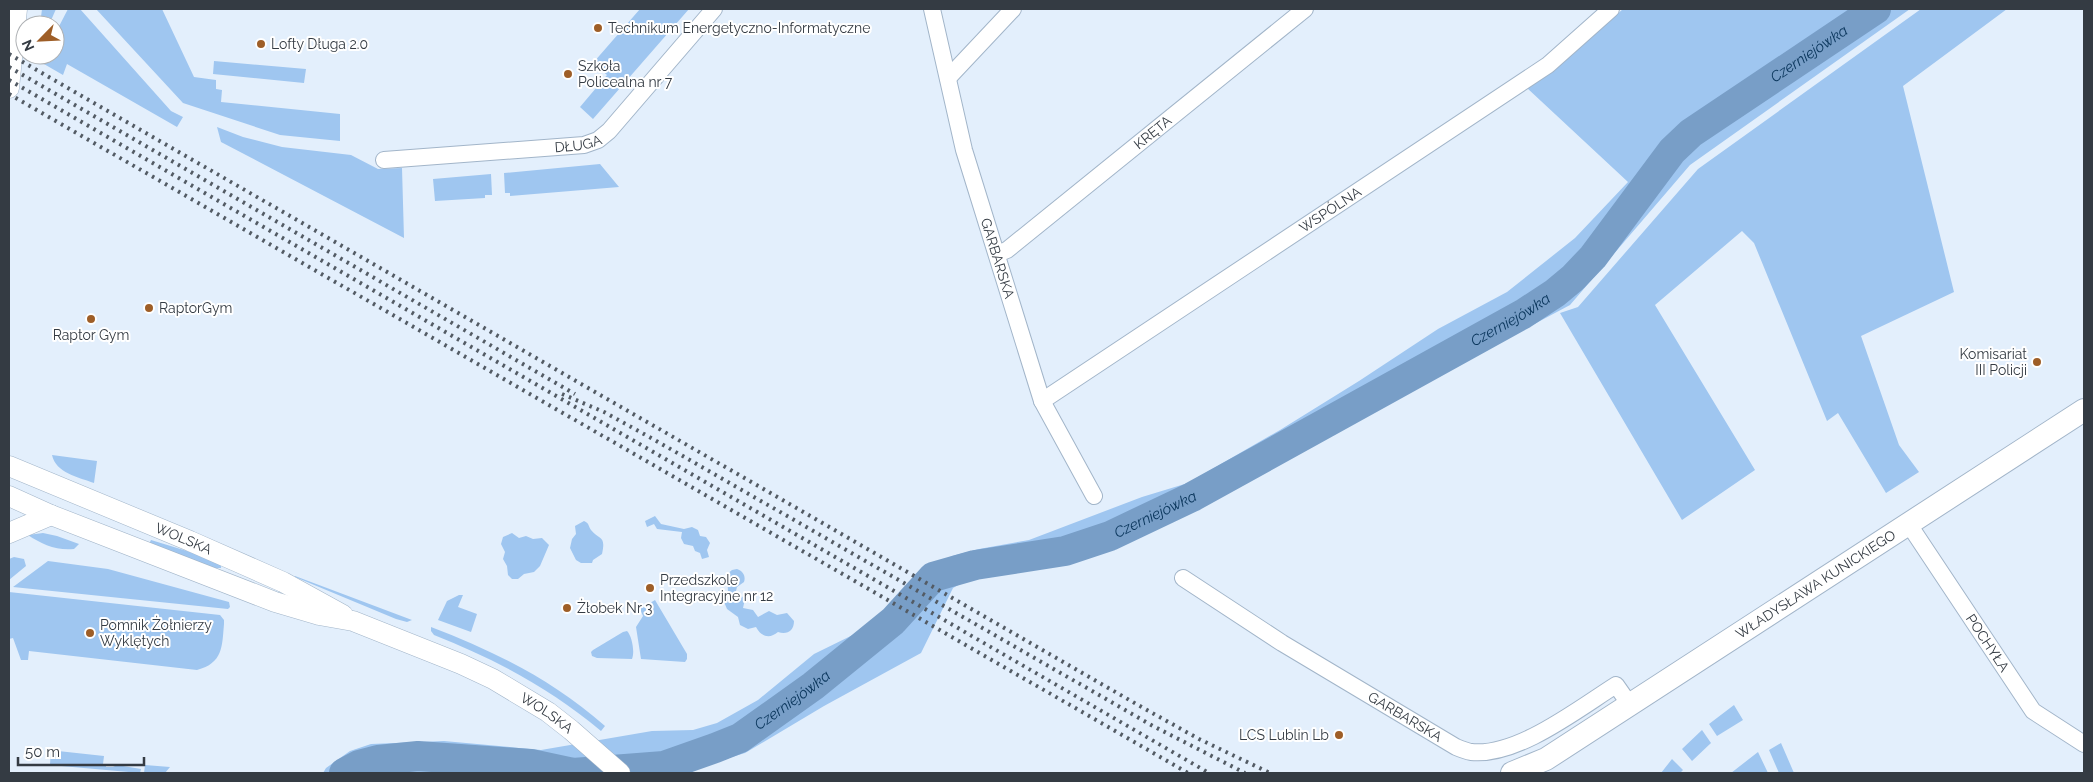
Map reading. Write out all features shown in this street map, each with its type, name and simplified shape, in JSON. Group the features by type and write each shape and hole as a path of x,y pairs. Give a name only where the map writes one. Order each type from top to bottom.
{"main road":[{"name":"WŁADYSŁAWA KUNICKIEGO","path":"1512,773 1542,766 1908,523 2084,410"}],"street":[{"path":"9,88 17,9"},
{"name":"DŁUGA","path":"384,160 584,145 598,140 610,131 714,9"},
{"name":"GARBARSKA","path":"932,9 964,150 1042,401 1094,496"},
{"path":"948,78 1013,9"},
{"name":"KRĘTA","path":"997,254 1008,250 1305,9"},
{"name":"WSPÓLNA","path":"1042,401 1548,65 1611,9"},
{"name":"WOLSKA","path":"9,466 246,566 316,599 353,622"},
{"name":"WOLSKA","path":"9,496 275,602 319,615 353,622 461,664 492,679 548,712 572,730 620,773"},
{"path":"9,533 52,514"},
{"name":"POCHYŁA","path":"1908,523 2033,711 2084,744"},
{"path":"238,588 246,566"},
{"name":"GARBARSKA","path":"1184,578 1297,652 1456,747 1470,752 1500,749 1524,741 1616,685 1630,706"}],"shaded area":[{"path":"42,9 56,9 53,15 41,15"},
{"path":"68,9 80,9 171,111 183,117 177,127 67,64 63,75 46,65 65,65 65,15"},
{"path":"96,9 162,9 194,77 216,80 216,89 222,90 221,102 340,114 340,141 280,135 183,103"},
{"path":"640,9 689,9 593,119 580,107 607,75 593,63"},
{"path":"1623,9 1910,9 1690,165 1570,305 1254,473 1199,509 1069,563 974,576 953,588 921,653 824,706 745,753 680,773 323,773 326,768 350,751 371,744 444,741 541,750 652,731 693,730 717,723 758,700 814,654 869,627 928,569 952,556 1029,540 1142,497 1188,483 1280,430 1438,329 1507,292 1575,238 1628,182 1527,88 1551,73"},
{"path":"1921,9 2007,9 1903,86 1954,292 1861,336 1899,445 1919,472 1886,493 1838,413 1827,421 1754,243 1742,231 1655,305 1755,470 1682,520 1560,313 1578,307 1698,169"},
{"path":"214,61 306,69 304,83 213,74"},
{"path":"217,127 243,137 282,147 351,155 378,169 402,168 404,238 221,142"},
{"path":"600,164 619,187 510,196 510,193 505,193 504,173"},
{"path":"491,174 492,195 485,195 485,198 435,201 433,179"},
{"path":"52,455 97,461 94,483 68,474 58,466"},
{"path":"655,516 661,524 684,529 692,527 698,530 700,536 706,537 710,543 707,550 709,557 702,559 700,553 695,551 693,546 684,544 681,538 682,532 657,529 654,524 647,527 645,521"},
{"path":"584,521 603,541 602,554 593,560 592,563 581,563 576,560 570,548 572,539 576,534 575,526"},
{"path":"43,533 79,544 74,549 55,548 28,535"},
{"path":"512,533 519,538 526,536 533,539 542,538 549,545 540,566 534,572 524,574 518,579 512,579 508,575 507,566 503,559 505,552 501,544 503,537"},
{"path":"151,540 200,555 221,565 221,568 213,568 149,544"},
{"path":"14,557 24,559 26,566 9,580 9,559"},
{"path":"48,561 108,569 229,602 230,607 228,609 13,587"},
{"path":"737,569 742,572 745,578 736,591 745,599 743,608 753,610 758,617 769,611 777,615 787,613 794,621 791,630 766,636 760,633 756,627 748,629 740,625 738,617 727,609 724,602 728,591 727,574"},
{"path":"295,576 412,620 407,622 396,619"},
{"path":"9,592 220,615 224,620 220,653 212,663 197,670 29,651 28,660 21,660 13,638 9,639"},
{"path":"463,595 458,607 477,614 471,632 438,620 447,601"},
{"path":"655,600 687,654 685,662 641,659 636,627 643,616 640,609"},
{"path":"431,627 501,657 523,669 565,695 605,726 601,731 542,688 479,654 434,635"},
{"path":"627,631 632,644 632,659 597,658 592,656 591,652 593,650"},
{"path":"1734,705 1743,720 1717,736 1709,724"},
{"path":"1702,730 1711,743 1692,761 1682,749"},
{"path":"1781,743 1794,773 1779,773 1769,750"},
{"path":"51,748 58,749 58,751 104,756 103,764 106,767 117,765 141,769 140,773 50,765"},
{"path":"1758,752 1768,773 1731,773"},
{"path":"1672,759 1683,770 1680,773 1661,773"},
{"path":"145,765 170,767 165,773 144,773"}],"waterway":[{"name":"Czerniejówka","path":"344,773 359,765 378,760 418,756 531,764 573,773 664,766 740,738 813,686 893,621 933,577 975,565 1065,551 1110,536 1192,497 1523,314 1555,293 1593,257 1672,151 1691,133 1876,9"}],"railway":[{"path":"9,54 1138,705 1199,739 1270,773"},
{"path":"9,67 575,394"},
{"path":"9,80 1209,773"},
{"path":"9,94 1188,773"},
{"path":"562,394 604,412 653,439 1153,726 1245,773"}],"place":[{"name":"Technikum Energetyczno-Informatyczne","path":"598,28"},
{"name":"Lofty Długa 2.0","path":"261,44"},
{"name":"Szkoła Policealna nr 7","path":"568,74"},
{"name":"RaptorGym","path":"149,308"},
{"name":"Raptor Gym","path":"91,319"},
{"name":"Komisariat III Policji","path":"2037,362"},
{"name":"Przedszkole Integracyjne nr 12","path":"650,588"},
{"name":"Żłobek Nr 3","path":"567,608"},
{"name":"Pomnik Żołnierzy Wyklętych","path":"90,633"},
{"name":"LCS Lublin Lb","path":"1339,735"}]}
